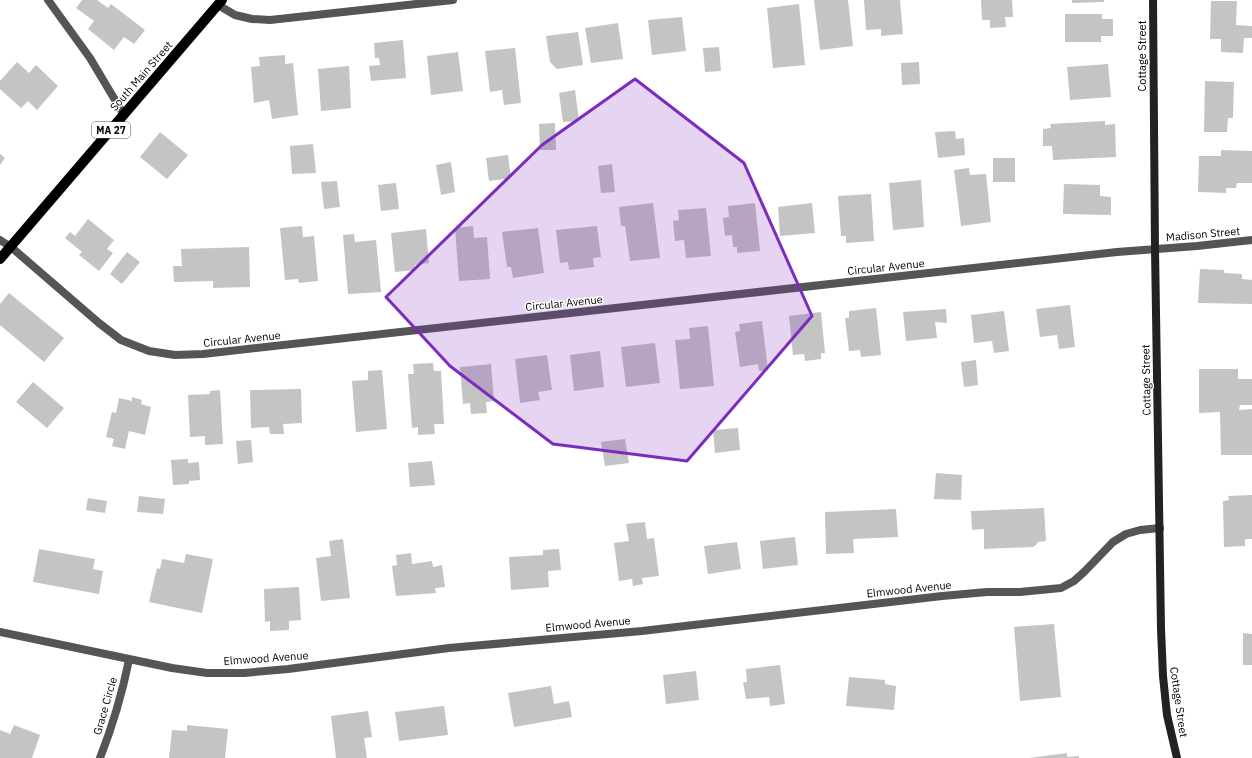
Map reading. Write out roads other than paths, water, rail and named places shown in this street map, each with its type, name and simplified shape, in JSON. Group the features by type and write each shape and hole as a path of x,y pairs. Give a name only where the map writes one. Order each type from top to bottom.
{"main road":[{"name":"South Main Street","path":"0,259 220,2"}],"street":[{"path":"48,0 90,58 124,115"},
{"path":"220,2 235,15 252,19 270,20 453,0"},
{"name":"Cottage Street","path":"1153,0 1155,249 1163,676 1167,715 1177,758"},
{"name":"Circular Avenue","path":"0,240 11,247 99,323 121,340 149,351 175,355 203,354 1155,249"},
{"name":"Madison Street","path":"1155,249 1252,240"},
{"name":"Elmwood Avenue","path":"0,632 172,668 200,672 244,673 288,669 449,648 642,631 942,596 987,592 1020,592 1061,588 1074,581 1113,542 1126,534 1140,530 1160,528"},
{"name":"Grace Circle","path":"100,758 122,695 129,660"}]}
